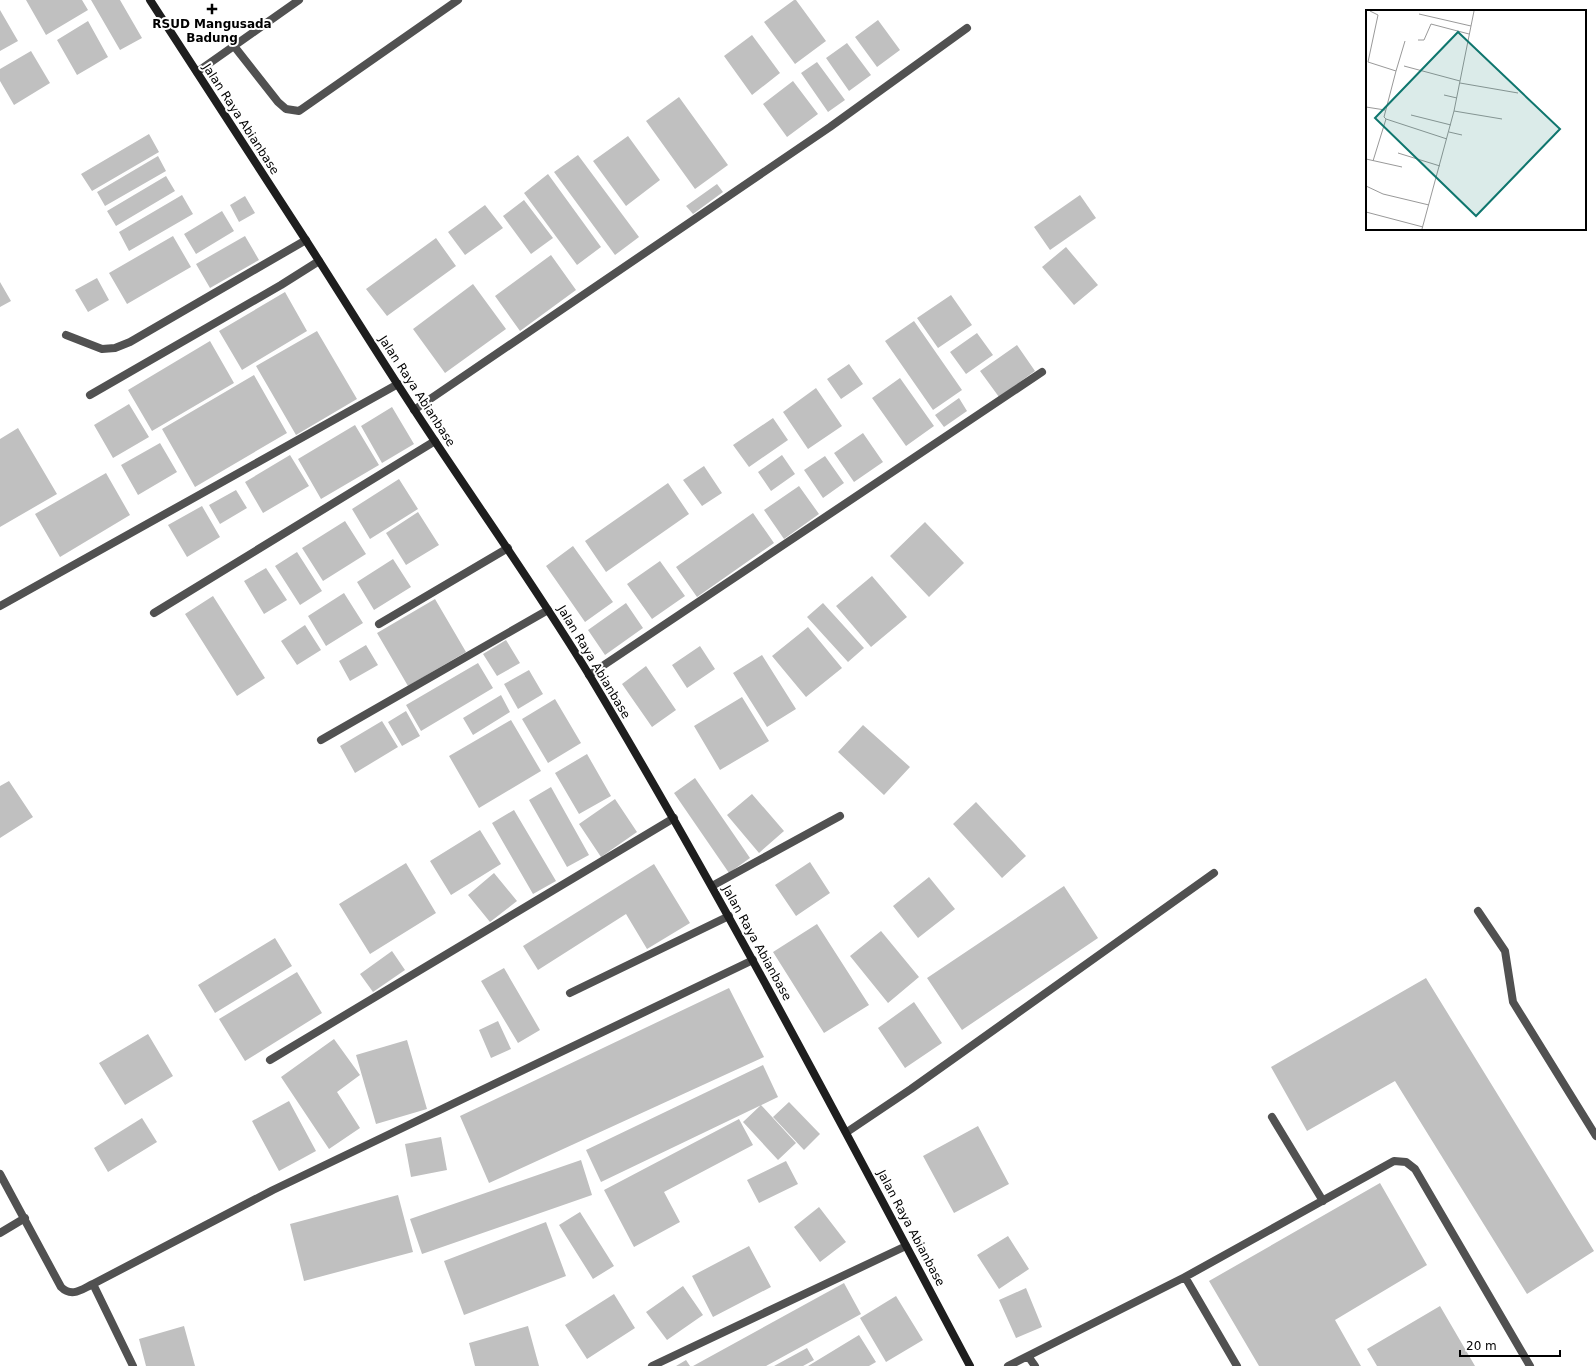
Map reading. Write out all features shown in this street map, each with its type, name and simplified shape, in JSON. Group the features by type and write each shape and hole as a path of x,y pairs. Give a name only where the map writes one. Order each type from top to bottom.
{"main road":[{"name":"Jalan Raya Abianbase","path":"150,0 306,240 414,410 508,548 589,675 674,818 729,916 847,1132 970,1366"}],"street":[{"path":"197,72 300,0"},
{"path":"234,46 278,102 286,109 299,111 458,0"},
{"path":"414,410 830,127 966,28"},
{"path":"66,335 102,349 115,348 130,342 306,240"},
{"path":"90,395 281,285 319,261"},
{"path":"589,675 1042,372"},
{"path":"0,606 398,384"},
{"path":"154,613 435,441"},
{"path":"379,624 508,548"},
{"path":"321,740 548,610"},
{"path":"712,886 840,816"},
{"path":"270,1060 674,818"},
{"path":"847,1132 924,1080 1214,872"},
{"path":"1478,910 1505,951 1513,1002 1596,1136"},
{"path":"570,994 729,916"},
{"path":"0,1174 62,1287 66,1292 73,1293 94,1284 273,1190 753,960"},
{"path":"1272,1117 1323,1201"},
{"path":"1008,1366 1185,1277 1394,1161 1406,1162 1415,1169 1530,1366"},
{"path":"0,1233 25,1218"},
{"path":"652,1366 906,1246"},
{"path":"1185,1277 1237,1366"},
{"path":"94,1284 134,1366"},
{"path":"1028,1356 1034,1366"}],"building":[{"path":"26,0 82,0 88,10 46,35"},
{"path":"91,0 120,0 142,38 120,50"},
{"path":"796,0 826,41 795,64 764,22"},
{"path":"0,10 18,41 0,51"},
{"path":"878,20 900,50 877,67 855,37"},
{"path":"88,21 108,57 77,75 57,40"},
{"path":"752,35 780,73 752,95 724,56"},
{"path":"847,43 871,75 849,91 826,58"},
{"path":"31,51 50,83 14,105 0,81 0,69"},
{"path":"817,62 845,100 828,112 801,73"},
{"path":"793,81 818,114 787,137 763,104"},
{"path":"679,97 728,165 695,189 646,121"},
{"path":"149,134 159,152 92,191 81,174"},
{"path":"628,136 660,180 626,206 593,161"},
{"path":"578,155 639,237 615,255 554,172"},
{"path":"158,156 166,171 105,206 97,192"},
{"path":"548,174 601,247 577,265 524,193"},
{"path":"166,176 175,191 116,226 107,211"},
{"path":"717,184 723,192 693,214 686,206"},
{"path":"182,195 193,214 129,251 119,232"},
{"path":"1080,195 1096,218 1050,250 1034,227"},
{"path":"245,196 255,213 239,222 230,205"},
{"path":"524,200 553,238 531,254 503,216"},
{"path":"485,205 503,228 465,255 448,232"},
{"path":"222,211 234,231 196,254 184,234"},
{"path":"173,236 191,267 127,304 109,273"},
{"path":"245,236 259,260 210,288 196,264"},
{"path":"436,238 456,266 387,316 366,289"},
{"path":"1066,247 1098,285 1074,305 1042,267"},
{"path":"551,255 576,290 520,331 495,296"},
{"path":"97,278 109,300 88,312 75,290"},
{"path":"0,282 11,301 0,307"},
{"path":"473,284 506,329 445,373 413,329"},
{"path":"285,292 307,331 242,370 219,331"},
{"path":"951,295 972,325 938,348 917,318"},
{"path":"914,321 962,390 933,410 885,341"},
{"path":"317,331 357,399 296,435 256,366"},
{"path":"977,333 993,355 966,374 950,352"},
{"path":"210,341 234,383 152,431 128,390"},
{"path":"1017,345 1035,371 999,397 980,371"},
{"path":"849,364 863,384 841,399 827,379"},
{"path":"254,375 287,433 195,487 162,429"},
{"path":"900,378 934,426 906,446 872,398"},
{"path":"816,388 842,426 808,449 783,412"},
{"path":"959,398 967,411 944,427 935,415"},
{"path":"129,404 149,437 113,458 94,425"},
{"path":"392,407 414,444 382,463 361,426"},
{"path":"773,418 788,440 749,467 733,445"},
{"path":"355,425 379,465 321,499 298,459"},
{"path":"18,428 57,494 0,527 0,439"},
{"path":"863,433 883,462 854,482 834,453"},
{"path":"160,443 177,472 138,495 121,465"},
{"path":"290,455 309,486 263,513 245,482"},
{"path":"782,455 795,474 771,491 758,472"},
{"path":"825,456 844,483 823,498 804,470"},
{"path":"704,466 722,493 702,506 683,480"},
{"path":"106,473 130,515 60,557 35,514"},
{"path":"399,479 418,509 370,539 352,509"},
{"path":"668,483 689,514 606,572 585,541"},
{"path":"799,486 819,514 784,539 764,510"},
{"path":"236,490 247,508 220,524 209,505"},
{"path":"202,506 220,537 187,557 168,525"},
{"path":"418,512 439,545 406,565 386,533"},
{"path":"753,513 774,543 697,597 676,567"},
{"path":"345,521 366,554 323,581 302,548"},
{"path":"925,522 964,563 929,597 890,556"},
{"path":"573,546 613,602 585,622 546,566"},
{"path":"297,552 322,591 300,605 275,566"},
{"path":"393,559 411,587 374,610 357,582"},
{"path":"660,561 685,596 652,619 627,584"},
{"path":"266,568 287,600 264,614 244,581"},
{"path":"872,576 907,617 871,647 836,606"},
{"path":"344,593 363,623 326,646 308,616"},
{"path":"213,596 265,678 237,696 185,614"},
{"path":"435,599 466,652 408,686 377,633"},
{"path":"626,603 643,628 605,655 588,630"},
{"path":"823,603 864,648 848,662 807,617"},
{"path":"305,625 321,650 297,665 281,641"},
{"path":"808,627 842,668 806,697 772,656"},
{"path":"506,640 520,663 497,676 483,654"},
{"path":"366,645 378,665 350,681 339,661"},
{"path":"700,646 715,669 687,688 672,665"},
{"path":"762,655 796,709 767,727 733,673"},
{"path":"478,663 493,688 421,731 406,705"},
{"path":"646,666 676,710 652,727 622,684"},
{"path":"529,670 543,694 518,709 504,684"},
{"path":"501,695 510,712 473,735 463,718"},
{"path":"742,697 769,741 720,770 694,726"},
{"path":"555,699 581,743 548,763 522,719"},
{"path":"406,711 420,736 402,746 388,722"},
{"path":"511,720 541,771 479,808 449,756"},
{"path":"382,721 398,747 355,773 340,746"},
{"path":"863,725 910,767 884,795 838,752"},
{"path":"587,754 611,796 579,814 555,773"},
{"path":"695,778 750,858 729,873 674,793"},
{"path":"9,781 33,817 0,838 0,786"},
{"path":"551,787 589,855 567,867 529,800"},
{"path":"752,794 784,831 759,853 727,815"},
{"path":"615,799 637,832 601,857 579,824"},
{"path":"976,802 1026,856 1002,878 953,824"},
{"path":"514,810 556,881 533,894 492,823"},
{"path":"480,830 501,864 451,895 430,861"},
{"path":"810,862 830,893 796,916 775,885"},
{"path":"406,863 436,913 370,954 339,904"},
{"path":"654,864 690,923 647,949 626,914 538,970 523,946"},
{"path":"494,873 517,901 490,922 468,895"},
{"path":"929,877 955,909 918,938 893,906"},
{"path":"1064,886 1098,938 962,1030 927,978"},
{"path":"817,924 869,1005 824,1033 773,952"},
{"path":"881,931 919,977 888,1003 850,956"},
{"path":"275,938 292,966 215,1013 198,985"},
{"path":"392,951 405,970 373,992 360,974"},
{"path":"504,968 540,1030 518,1043 481,981"},
{"path":"297,972 322,1013 245,1061 219,1019"},
{"path":"1426,978 1594,1251 1527,1294 1395,1081 1307,1131 1271,1067"},
{"path":"729,988 764,1057 489,1183 460,1116"},
{"path":"914,1002 942,1043 905,1068 878,1028"},
{"path":"498,1021 511,1049 491,1058 479,1030"},
{"path":"148,1034 173,1076 125,1105 99,1063"},
{"path":"334,1039 360,1075 337,1092 360,1128 329,1149 281,1077"},
{"path":"407,1040 427,1109 376,1124 356,1055"},
{"path":"763,1065 778,1097 601,1182 586,1150"},
{"path":"289,1101 316,1151 279,1171 252,1121"},
{"path":"789,1102 820,1134 804,1150 773,1117"},
{"path":"761,1105 796,1143 778,1160 743,1122"},
{"path":"142,1118 157,1142 108,1172 94,1148"},
{"path":"739,1119 753,1145 664,1192 680,1222 634,1247 604,1190"},
{"path":"978,1126 1009,1184 954,1213 923,1156"},
{"path":"441,1137 447,1170 411,1177 405,1144"},
{"path":"581,1160 592,1195 422,1254 410,1219"},
{"path":"786,1161 798,1184 759,1203 747,1180"},
{"path":"1380,1183 1427,1265 1335,1320 1361,1366 1259,1366 1209,1281"},
{"path":"398,1195 413,1252 304,1281 290,1224"},
{"path":"819,1207 846,1242 820,1262 794,1227"},
{"path":"580,1212 614,1266 593,1279 559,1225"},
{"path":"546,1222 566,1276 464,1315 444,1261"},
{"path":"1008,1236 1029,1269 999,1289 977,1255"},
{"path":"749,1246 771,1287 713,1317 692,1276"},
{"path":"844,1283 861,1314 766,1366 693,1366"},
{"path":"683,1286 703,1315 667,1340 646,1312"},
{"path":"1026,1288 1042,1327 1016,1338 999,1300"},
{"path":"614,1294 635,1328 587,1359 565,1325"},
{"path":"896,1296 923,1340 886,1362 860,1318"},
{"path":"1440,1306 1475,1366 1377,1366 1367,1349"},
{"path":"184,1326 195,1366 146,1366 139,1339"},
{"path":"528,1326 539,1366 475,1366 469,1343"},
{"path":"859,1335 876,1362 869,1366 808,1366"},
{"path":"807,1348 814,1360 803,1366 774,1366"},
{"path":"686,1360 690,1366 676,1366"}],"place":[{"name":"RSUD Mangusada Badung","path":"212,9"}]}
